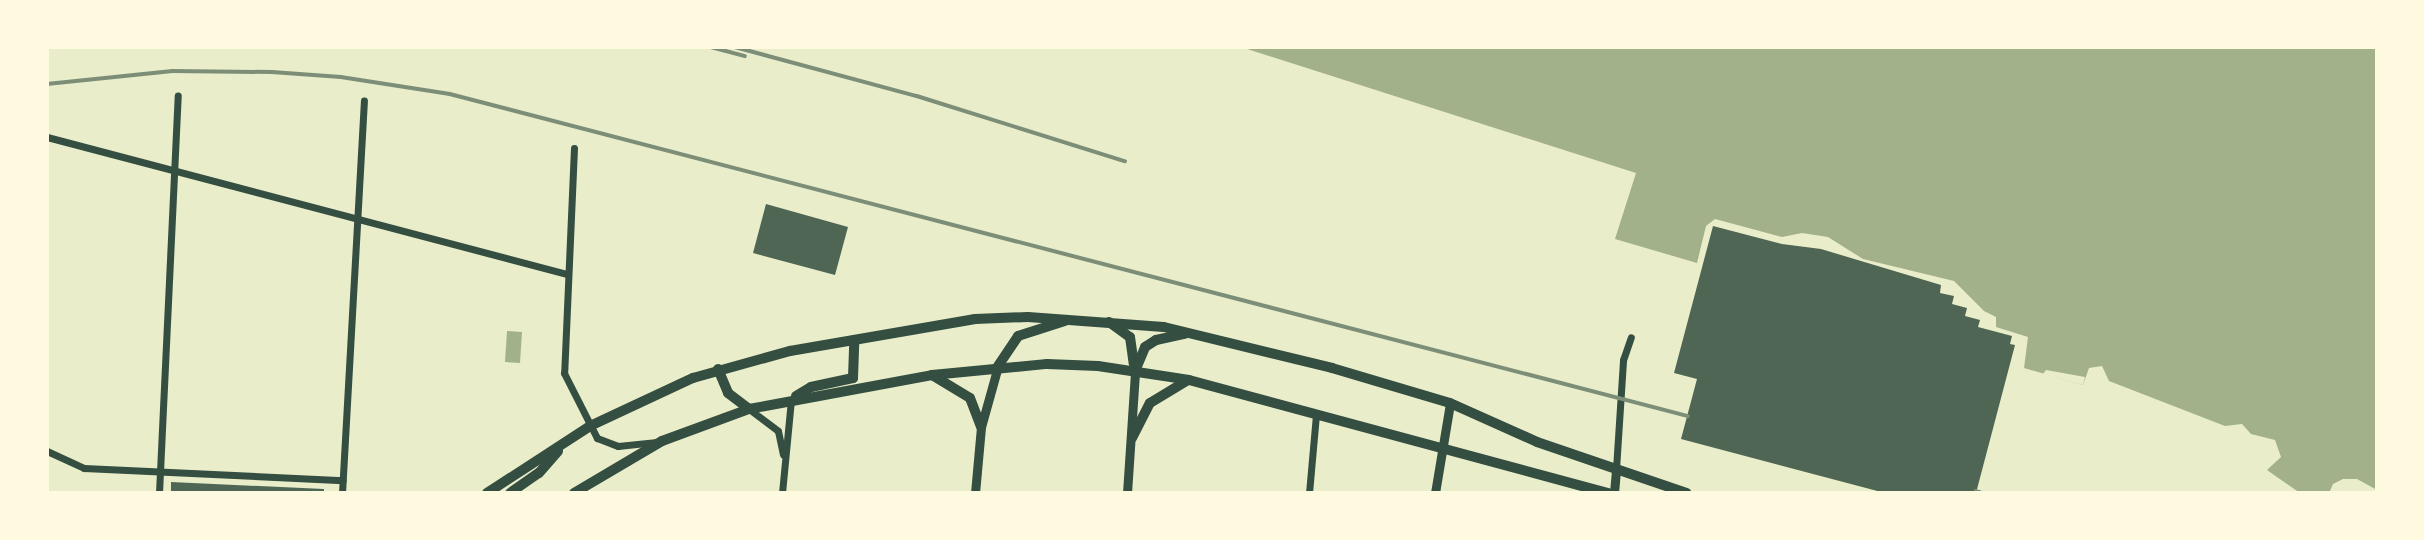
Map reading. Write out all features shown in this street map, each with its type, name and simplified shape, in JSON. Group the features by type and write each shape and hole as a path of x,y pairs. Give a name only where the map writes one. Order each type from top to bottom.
{"highway":[{"path":"998,366 1018,336 1081,318"},
{"path":"487,493 590,426 640,400 719,369 854,340 975,319 1081,318 1194,333 1450,403 1537,442 1687,493"},
{"path":"1103,319 1130,337 1135,370"},
{"path":"1135,370 1145,347 1156,340 1194,333"},
{"path":"791,400 811,387 853,378 854,340"},
{"path":"575,493 662,441 749,409 932,375 998,366 1047,364 1135,370 1189,380 1611,493"},
{"path":"719,369 728,393 749,409"},
{"path":"932,375 970,398 981,427"},
{"path":"1132,439 1150,403 1189,380"},
{"path":"510,493 538,473 569,438"}],"street":[{"path":"159,493 178,95"},
{"path":"342,493 364,100"},
{"path":"47,137 567,274"},
{"path":"574,148 564,373 597,438 613,446 662,441"},
{"path":"1611,493 1616,469 1623,360 1631,337"},
{"path":"975,493 981,427 998,366"},
{"path":"1127,493 1135,370"},
{"path":"782,493 791,400"},
{"path":"1435,493 1450,403"},
{"path":"749,409 778,431 784,458"},
{"path":"1309,493 1316,414"},
{"path":"47,451 84,468 342,481"}],"shaded area":[{"path":"1241,47 2377,47 2377,490 2357,479 2343,479 2333,484 2329,493 2300,493 2267,470 2281,457 2275,440 2251,434 2242,424 2225,426 2109,381 2102,366 2089,368 2083,385 2024,368 2028,337 1996,327 1996,317 1984,311 1954,281 1863,259 1828,237 1802,233 1782,237 1715,219 1706,226 1697,263 1615,239 1636,173"},
{"path":"507,331 522,332 520,363 505,362"}],"pier":[{"path":"2046,370 2085,377 2083,385 2043,374"}],"building":[{"path":"766,204 848,227 835,275 753,253"},
{"path":"1713,226 1782,244 1821,249 1941,285 1940,293 1954,296 1952,304 1967,308 1965,316 1980,320 1978,327 2012,336 2010,344 2015,345 1976,493 1885,493 1681,439 1697,379 1674,373"},
{"path":"171,482 324,489 324,493 171,493"}],"railway":[{"path":"711,47 745,56"},
{"path":"735,47 917,96 1125,161"},
{"path":"47,84 172,71 272,72 341,77 450,94 1688,416"},
{"path":"1976,491 1982,493"}]}
